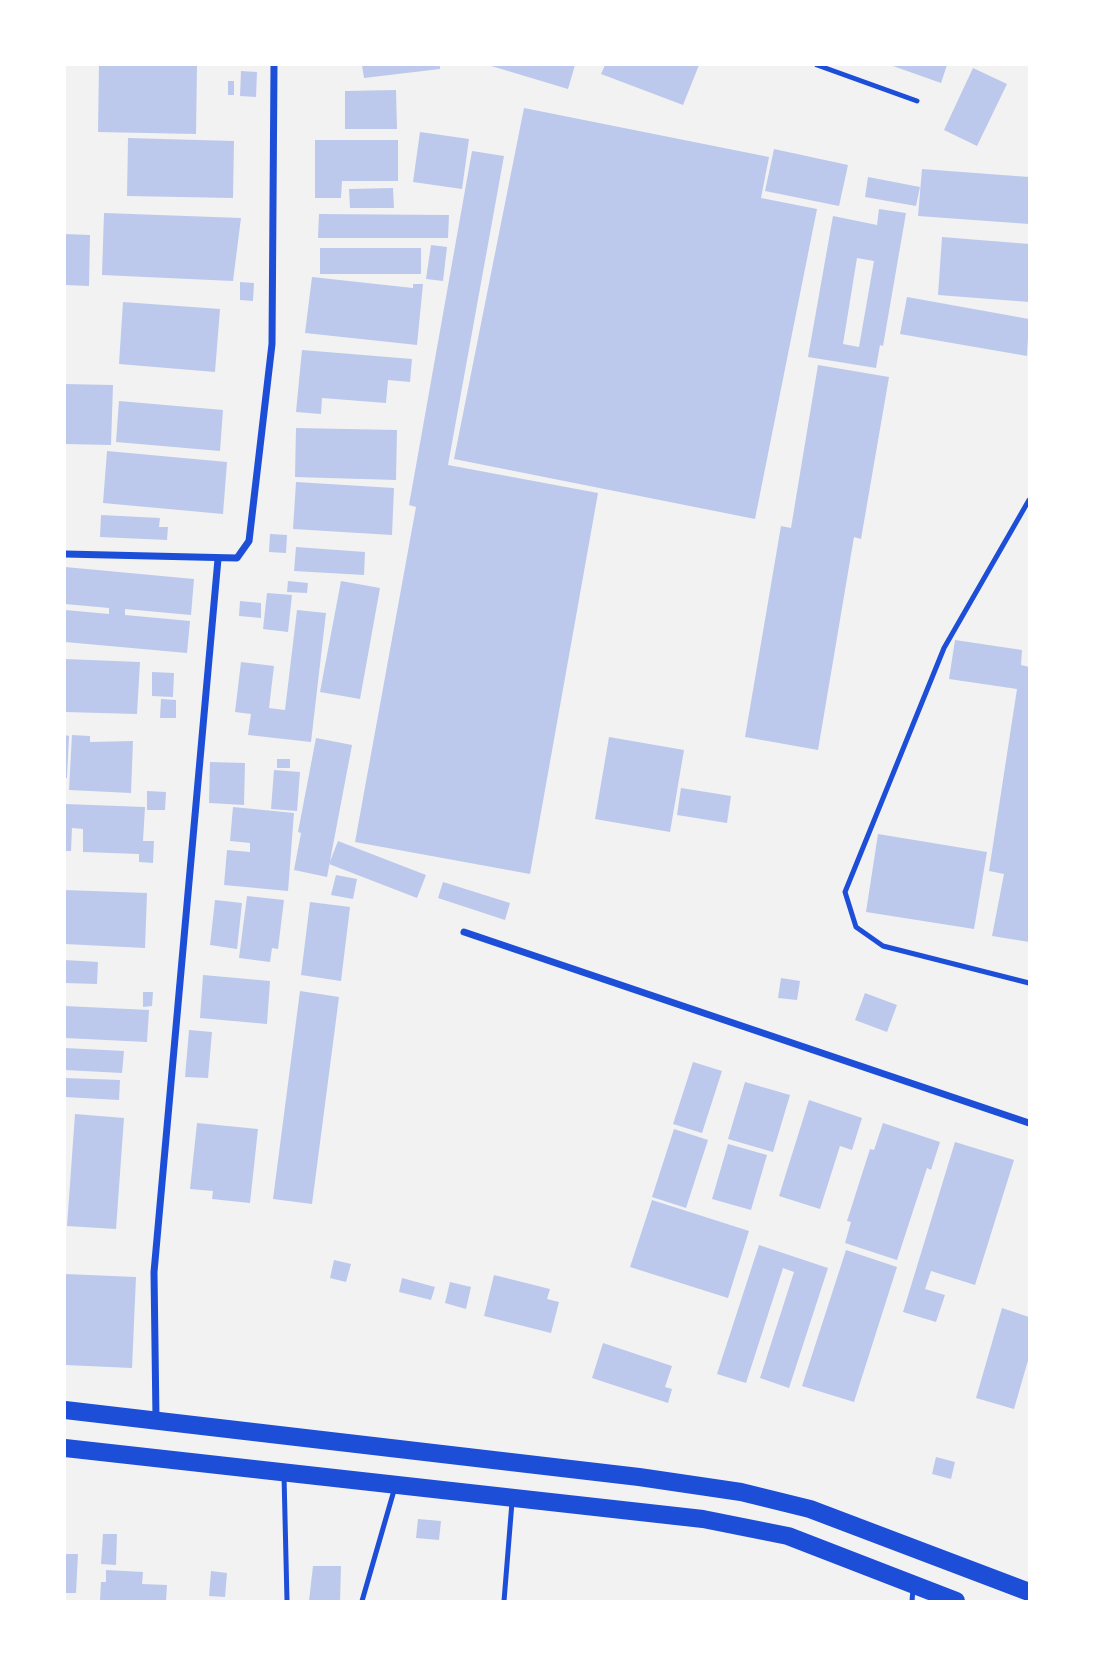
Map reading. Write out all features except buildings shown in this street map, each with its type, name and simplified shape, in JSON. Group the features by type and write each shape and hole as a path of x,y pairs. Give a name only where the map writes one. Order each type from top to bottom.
{"main road":[{"path":"65,1410 741,1492 810,1509 1029,1592"},
{"path":"65,1448 703,1519 788,1536 914,1582 956,1601"}],"street":[{"path":"65,554 237,558 249,541 272,344 274,65"},
{"path":"156,1419 154,1272 218,559"},
{"path":"464,932 1029,1123"}],"lane":[{"path":"817,65 917,101"},
{"path":"1029,500 944,648 845,892 856,927 883,946 1029,983"},
{"path":"284,1472 287,1601"},
{"path":"362,1601 395,1486"},
{"path":"504,1601 512,1499"},
{"path":"912,1601 914,1582"}]}
